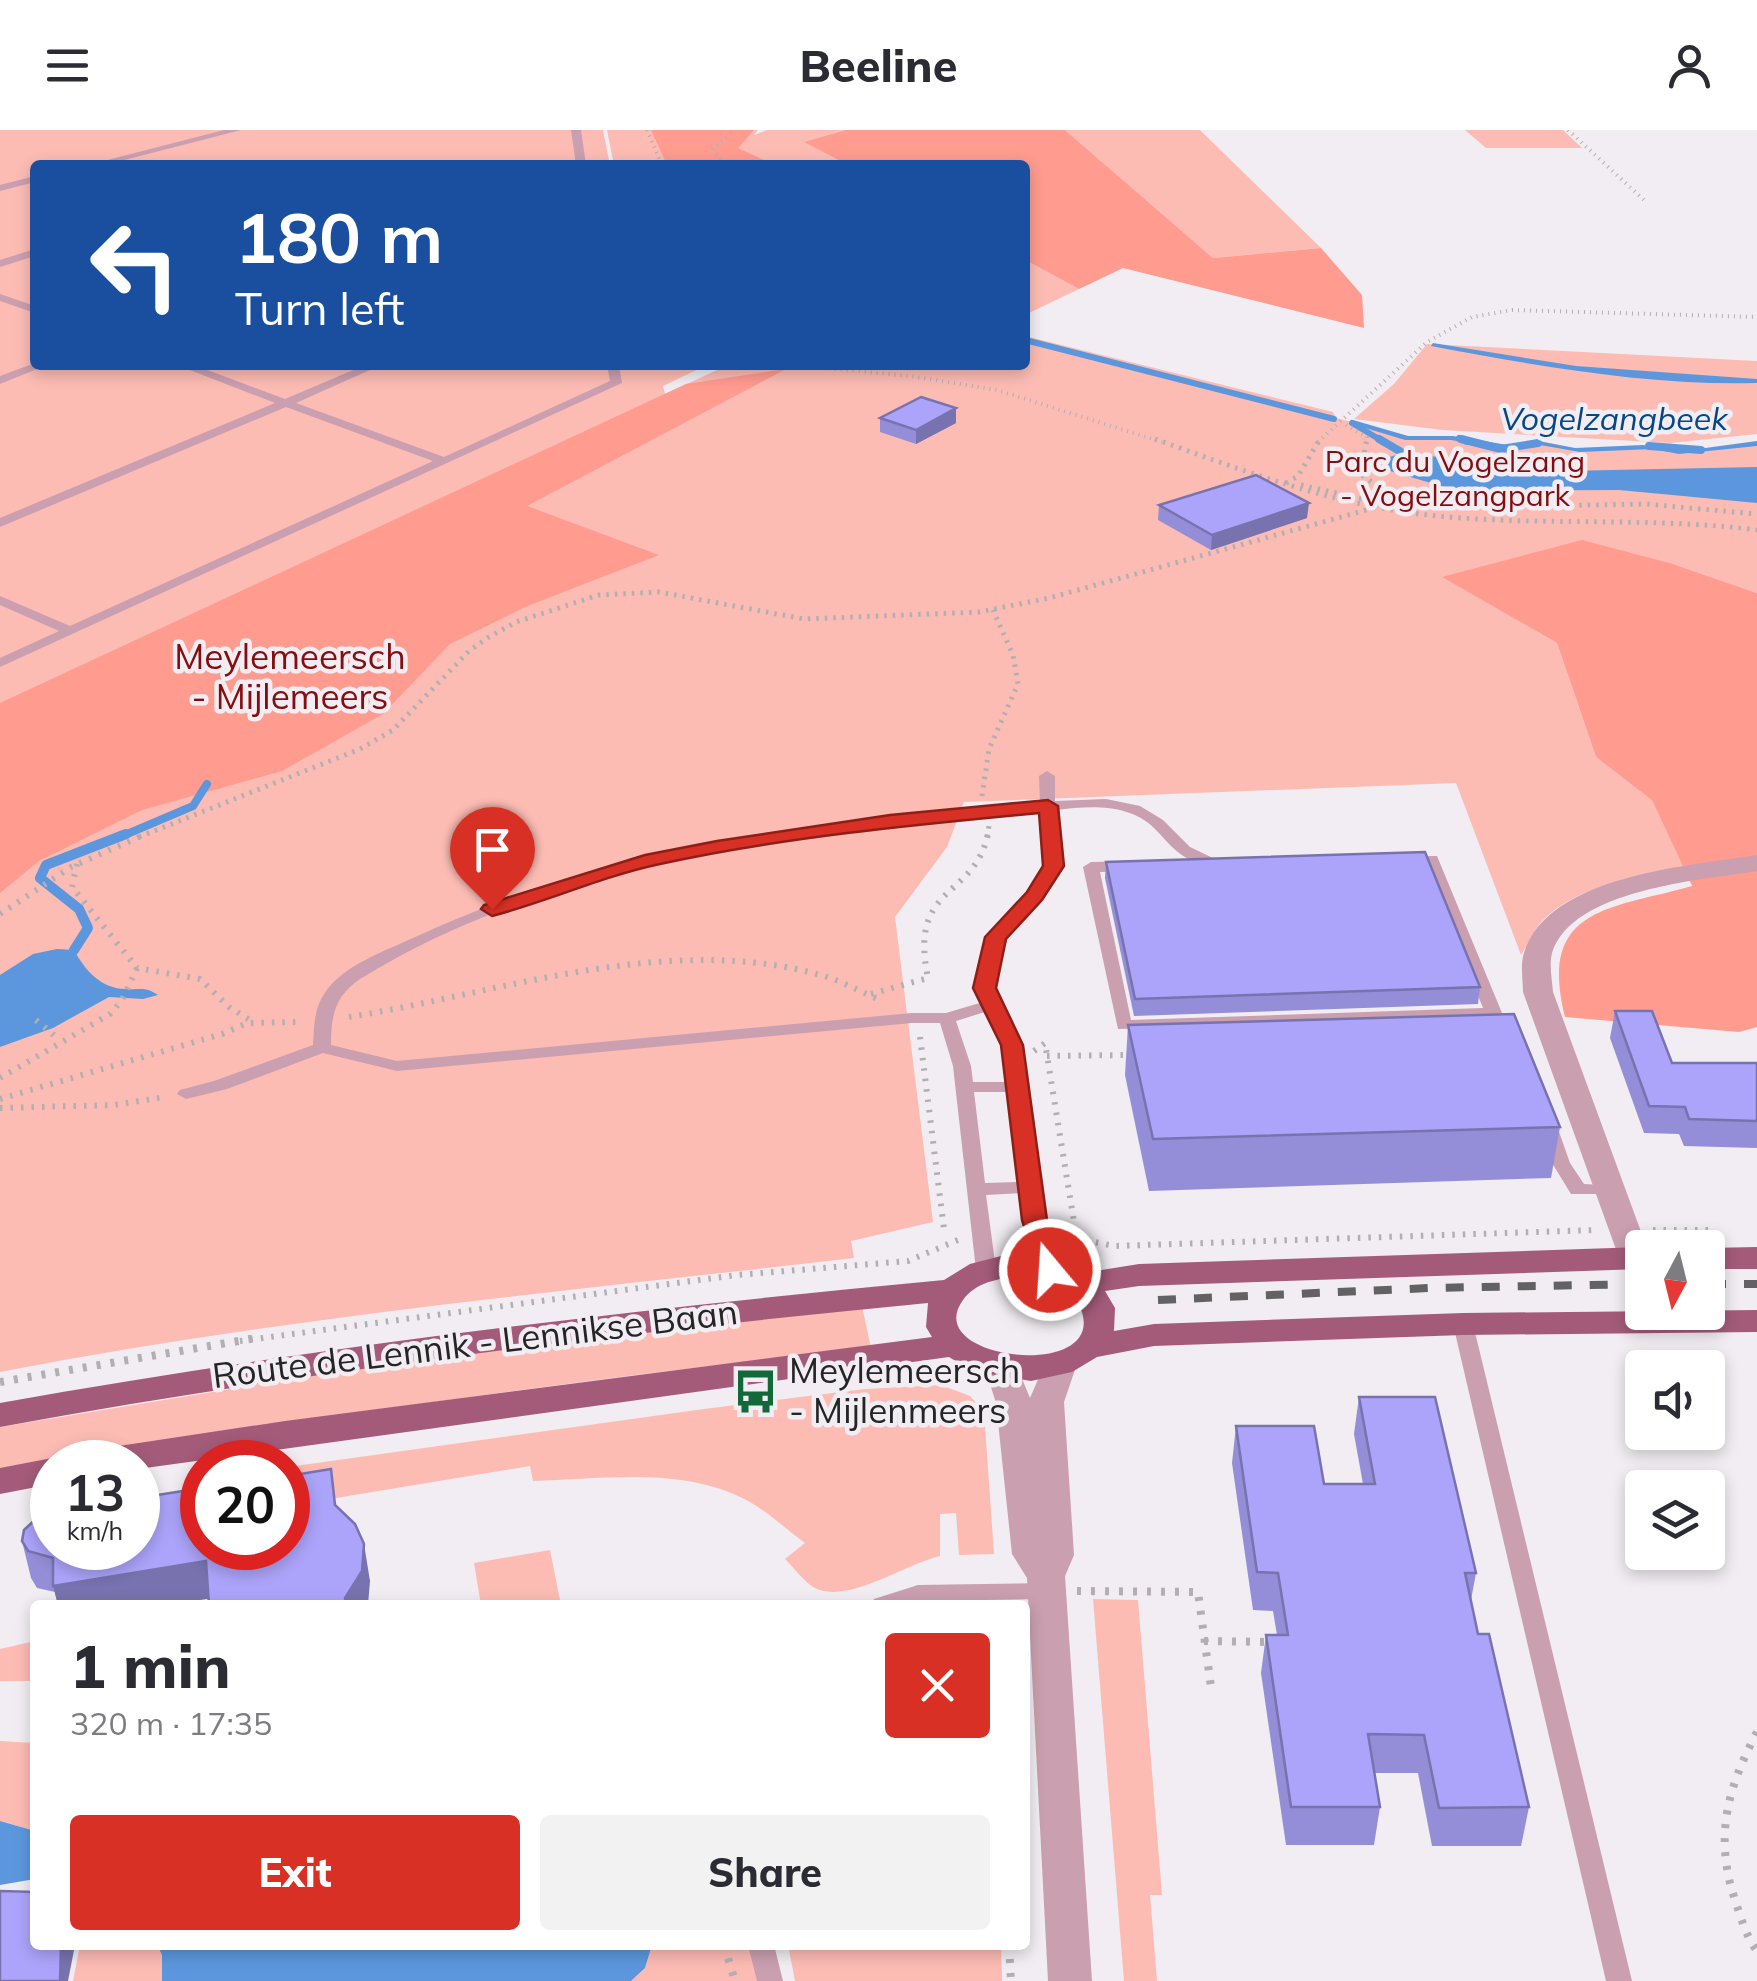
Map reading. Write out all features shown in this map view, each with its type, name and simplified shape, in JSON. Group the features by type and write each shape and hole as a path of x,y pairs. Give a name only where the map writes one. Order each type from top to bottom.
{"main road":[{"name":"Route de Lennik - Lennikse Baan","path":"0,1415 130,1390 459,1340 952,1290 986,1270 1018,1266 1065,1277 1625,1258"},
{"path":"1725,1258 1757,1258"},
{"path":"1065,1277 1096,1304 1098,1315 1099,1326 1074,1356"},
{"path":"952,1290 942,1308 944,1327 955,1345 984,1362 1031,1368 1154,1335 1464,1324 1757,1322"},
{"name":"Route de Lennik - Lennikse Baan","path":"160,1452 285,1432 955,1345"},
{"path":"0,1482 30,1476"}],"street":[{"path":"1626,1230 1538,992 1538,951 1554,925 1587,900 1651,882 1757,863"},
{"path":"1070,1981 1047,1584 1055,1555 1046,1402 1074,1356"},
{"path":"1001,1365 1014,1403 1031,1554 1047,1584"}],"lane":[{"path":"113,160 236,130"},
{"path":"576,130 580,160"},
{"path":"0,188 30,180"},
{"path":"0,264 30,254"},
{"path":"0,296 30,308"},
{"path":"0,380 30,369"},
{"path":"195,370 444,462"},
{"path":"0,522 364,370"},
{"path":"0,663 616,383 614,370"},
{"path":"0,600 70,631"},
{"path":"1047,776 1054,866 1035,896 995,937 984,988 1012,1045 1034,1220 1065,1277"},
{"path":"322,1048 322,1022 331,996 362,970 492,909 652,859 795,834 1048,806 1139,813 1158,823 1163,834 1186,854 1222,864"},
{"path":"1126,866 1154,850 1163,834"},
{"path":"1431,858 1493,1013 1124,1026 1091,867 1222,864 1431,858"},
{"path":"186,1094 219,1088 282,1059 322,1048 397,1066 912,1018 947,1018 991,1005"},
{"path":"947,1018 956,1041 964,1088 986,1270"},
{"path":"964,1088 1017,1087"},
{"path":"1542,1110 1561,1164 1578,1190 1610,1190"},
{"path":"978,1189 1030,1187"},
{"path":"1464,1324 1619,1981"},
{"path":"897,1600 918,1593 1047,1584"},
{"path":"762,1950 770,1981"}],"path":[{"path":"646,130 660,160"},
{"path":"720,160 713,148 734,130"},
{"path":"1568,130 1616,170 1644,200"},
{"path":"1290,484 1320,440 1426,342 1472,317 1512,310 1757,318"},
{"path":"843,370 998,390 1140,432 1290,484 1378,508 1453,518 1670,520 1757,530"},
{"path":"1346,425 1367,437 1359,473 1406,506"},
{"path":"1362,470 1386,467"},
{"path":"1290,484 1406,506 1470,509 1646,504 1757,514"},
{"path":"0,914 76,864 360,749 404,721 469,651 489,637 516,622 599,595 659,592 804,619 902,618 992,610 1049,598 1388,504"},
{"path":"871,994 928,978 923,951 926,925 954,881 988,842 984,811 989,749 1018,684 1014,655 992,610"},
{"path":"76,864 72,886 136,968 200,979 229,1007 254,1023"},
{"path":"0,1078 26,1058 87,1028 121,1002 136,968"},
{"path":"36,1020 60,1040"},
{"path":"1045,1043 1074,1222"},
{"path":"1047,1056 1138,1055"},
{"path":"0,1108 114,1105 186,1094"},
{"path":"1047,1584 1198,1592 1212,1694"},
{"path":"1204,1641 1278,1642"},
{"path":"1757,1732 1720,1823 1720,1852 1730,1891 1757,1951"},
{"path":"726,1950 735,1981"},
{"path":"1009,1950 1011,1981"}],"green space":[{"path":"0,130 603,130 609,160 30,160 30,370 697,370 663,386 665,394 717,370 1030,370 1030,337 1333,412 1336,418 1408,436 1458,437 1510,446 1541,441 1577,449 1648,446 1678,452 1757,442 1757,593 1673,564 1443,577 1557,643 1596,757 1652,799 1684,869 1609,884 1572,899 1542,921 1521,955 1456,783 964,802 947,847 895,917 933,1222 851,1241 854,1258 319,1320 0,1372"},
{"path":"607,130 758,130 754,135 767,130 844,130 805,142 839,160 764,160 732,146 759,160 613,160"},
{"path":"651,130 754,130 738,148 765,160 665,160"},
{"path":"845,130 1065,130 1213,258 1321,248 1362,295 1364,328 1123,268 1079,289 1030,263 1030,160 838,160 804,142"},
{"path":"1065,130 1200,130 1321,248 1213,258"},
{"path":"1465,130 1563,130 1582,148 1486,148"},
{"path":"1030,263 1079,289 1030,313"},
{"path":"1427,344 1757,361 1757,434 1670,443 1443,430 1354,419 1394,384"},
{"name":"Meylemeersch - Mijlemeers","path":"784,370 527,506 659,555 525,607 450,644 383,714 282,771 142,810 39,861 0,893 0,703 686,384"},
{"path":"1582,540 1673,564 1757,593 1757,1027 1739,1032 1565,1017 1559,980 1562,953 1572,933 1609,908 1692,886 1652,800 1596,757 1557,643 1442,577"},
{"path":"862,1306 871,1348 434,1402 160,1444 160,1440 30,1440 30,1466 0,1471 0,1427 395,1362"},
{"path":"941,1385 970,1396 984,1412 994,1554 959,1555 956,1513 940,1514 940,1556 858,1588 826,1591 813,1587 785,1559 805,1543 770,1515 723,1490 643,1477 533,1481 530,1466 310,1502 310,1464 865,1389"},
{"path":"550,1550 560,1600 480,1600 474,1563"},
{"path":"1093,1599 1138,1600 1162,1895 1150,1895 1157,1981 1124,1981"},
{"path":"30,1642 30,1681 0,1681 0,1649"},
{"path":"0,1741 30,1743 30,1830 0,1821"},
{"path":"79,1950 160,1950 162,1955 162,1981 73,1981"},
{"path":"650,1950 751,1950 758,1981 631,1981 645,1968"},
{"path":"789,1950 1001,1950 1002,1981 795,1981"}],"water":[{"path":"1433,343 1576,366 1757,379 1757,383 1593,373 1431,346"},
{"path":"1353,420 1408,436 1453,436 1508,445 1538,441 1575,448 1643,445 1683,451 1757,441 1757,446 1679,454 1653,449 1580,452 1540,445 1502,449 1451,440 1405,440 1349,423"},
{"path":"1403,453 1564,471 1757,467 1757,503 1619,490 1458,491 1390,471 1386,458"},
{"path":"74,950 89,971 109,986 146,989 158,995 143,999 109,997 53,1028 0,1047 0,975 33,954"},
{"path":"0,1821 30,1830 30,1880 0,1885"},
{"path":"160,1950 650,1950 645,1968 631,1981 162,1981"}],"building":[{"path":"921,397 956,408 916,430 880,418"},
{"path":"1256,475 1309,503 1212,535 1159,505"},
{"path":"1425,852 1480,987 1135,999 1106,862"},
{"path":"1615,1011 1652,1011 1672,1063 1757,1063 1757,1121 1689,1119 1685,1107 1649,1106"},
{"path":"1514,1014 1560,1127 1153,1139 1128,1025"},
{"path":"1359,1397 1435,1397 1476,1573 1465,1573 1478,1634 1489,1634 1529,1807 1439,1808 1424,1735 1368,1734 1380,1807 1291,1807 1266,1635 1288,1635 1278,1573 1257,1572 1236,1426 1314,1426 1324,1484 1375,1484"},
{"path":"331,1469 335,1505 355,1524 364,1544 362,1571 345,1600 209,1600 207,1570 310,1570 310,1472"},
{"path":"180,1491 180,1565 160,1569 160,1495"},
{"path":"30,1524 30,1552 22,1541"},
{"path":"53,1570 151,1570 53,1586"},
{"path":"0,1891 30,1892 30,1950 61,1950 60,1981 0,1981"}],"waterway":[{"name":"Vogelzangbeek","path":"1030,341 1334,419"},
{"path":"1352,423 1384,442"},
{"path":"1379,439 1403,453"},
{"name":"Vogelzangbeek","path":"1461,439 1501,449 1538,443"},
{"name":"Vogelzangbeek","path":"1461,439 1467,442"},
{"name":"Vogelzangbeek","path":"1649,446 1701,450"},
{"path":"120,837 193,806 207,784"},
{"path":"74,950 88,928 79,909 40,878 46,865 126,834"}],"railway":[{"path":"1158,1300 1625,1284"},
{"path":"1725,1284 1757,1284"}],"place":[{"name":"Meylemeersch - Mijlenmeers","path":"756,1391"}],"route":[{"path":"492,909 652,859 890,821 1048,806 1054,866 1035,896 995,937 984,988 1012,1045 1034,1220 1050,1270"}],"park label":[{"name":"Parc du Vogelzang - Vogelzangpark","path":"1455,479"}]}
